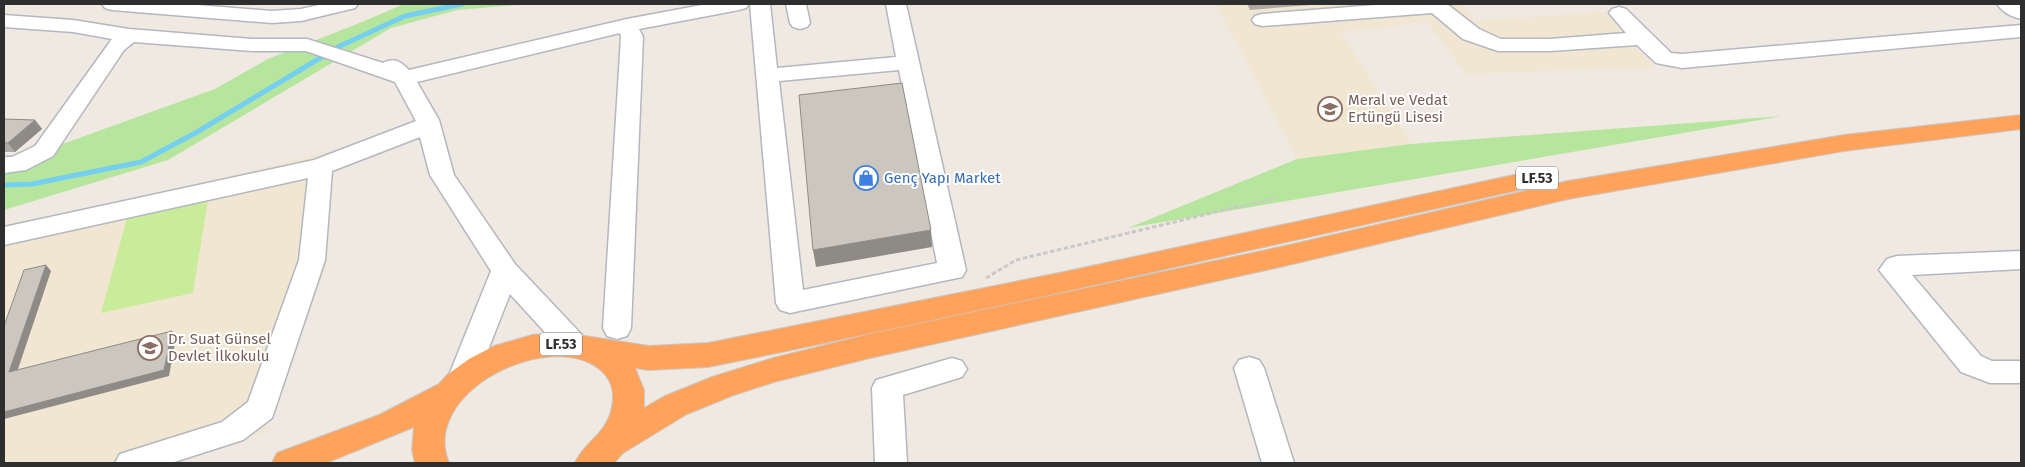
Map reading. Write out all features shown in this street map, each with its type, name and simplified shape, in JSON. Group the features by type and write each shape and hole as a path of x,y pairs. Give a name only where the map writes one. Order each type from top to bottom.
{"highway":[{"name":"LF.53","path":"289,463 391,424 455,387 488,363 516,350 545,344 596,341 649,358 708,355 968,302 1543,176 1770,138 1888,121 2021,106"},
{"name":"LF.53","path":"601,454 676,405 723,386 773,370 870,346 1280,257 1568,190 1844,143 2021,122"},
{"name":"LF.53","path":"596,341 618,364 628,385 629,409 617,436 601,454"},
{"name":"LF.53","path":"432,463 428,438 434,416 455,387"}],"street":[{"path":"112,4 152,5 272,17 300,15 348,4"},
{"path":"404,78 628,25 739,4"},
{"path":"760,4 790,303 952,270 896,4"},
{"path":"2007,4 2021,13"},
{"path":"1262,20 1436,5 1471,34 1498,45 1550,45 1642,38"},
{"path":"4,11 316,41 362,54 404,78 428,125 442,176 505,271 596,341"},
{"path":"1619,13 1664,58 1682,61 2021,31"},
{"path":"4,21 73,26 122,40"},
{"path":"596,341 632,37 628,25"},
{"path":"4,39 252,44 316,41"},
{"path":"4,164 17,164 44,150 122,40"},
{"path":"768,76 908,62"},
{"path":"4,236 320,167 355,155 428,125"},
{"path":"132,463 232,431 262,410 312,260 320,167"},
{"path":"2021,260 1897,266 1893,270 1970,364 1990,372 2021,372"},
{"path":"455,387 505,271"},
{"path":"1250,368 1278,463"},
{"path":"891,463 887,388 952,370"}],"path":[{"path":"968,302 982,280 1016,260 1276,198"}],"shaded area":[{"name":"Meral ve Vedat Ertüngü Lisesi","path":"1216,4 1464,4 1475,21 1605,12 1654,67 1466,74 1427,22 1341,32 1411,144 1297,159"},
{"name":"Dr. Suat Günsel Devlet İlkokulu","path":"332,151 327,264 265,432 155,463 4,463 4,226 98,209"}],"green space":[{"path":"404,4 527,4 457,10 391,28 168,160 4,210 4,165 215,89 268,59"},
{"path":"1783,116 1128,228 1297,159 1411,144"},
{"path":"208,200 193,293 101,313 127,218"}],"building":[{"name":"Genç Yapı Market","path":"902,83 931,230 813,250 799,95"},
{"path":"4,119 35,120 8,143 4,143"},
{"name":"Dr. Suat Günsel Devlet İlkokulu","path":"46,265 9,372 172,331 164,370 4,412 4,326 24,270"}],"waterway":[{"path":"4,185 32,184 141,162 197,132 340,46 405,16 462,4"}],"place":[{"name":"Meral ve Vedat Ertüngü Lisesi","path":"1330,109"},
{"name":"Genç Yapı Market","path":"866,178"},
{"name":"Dr. Suat Günsel Devlet İlkokulu","path":"150,348"}]}
